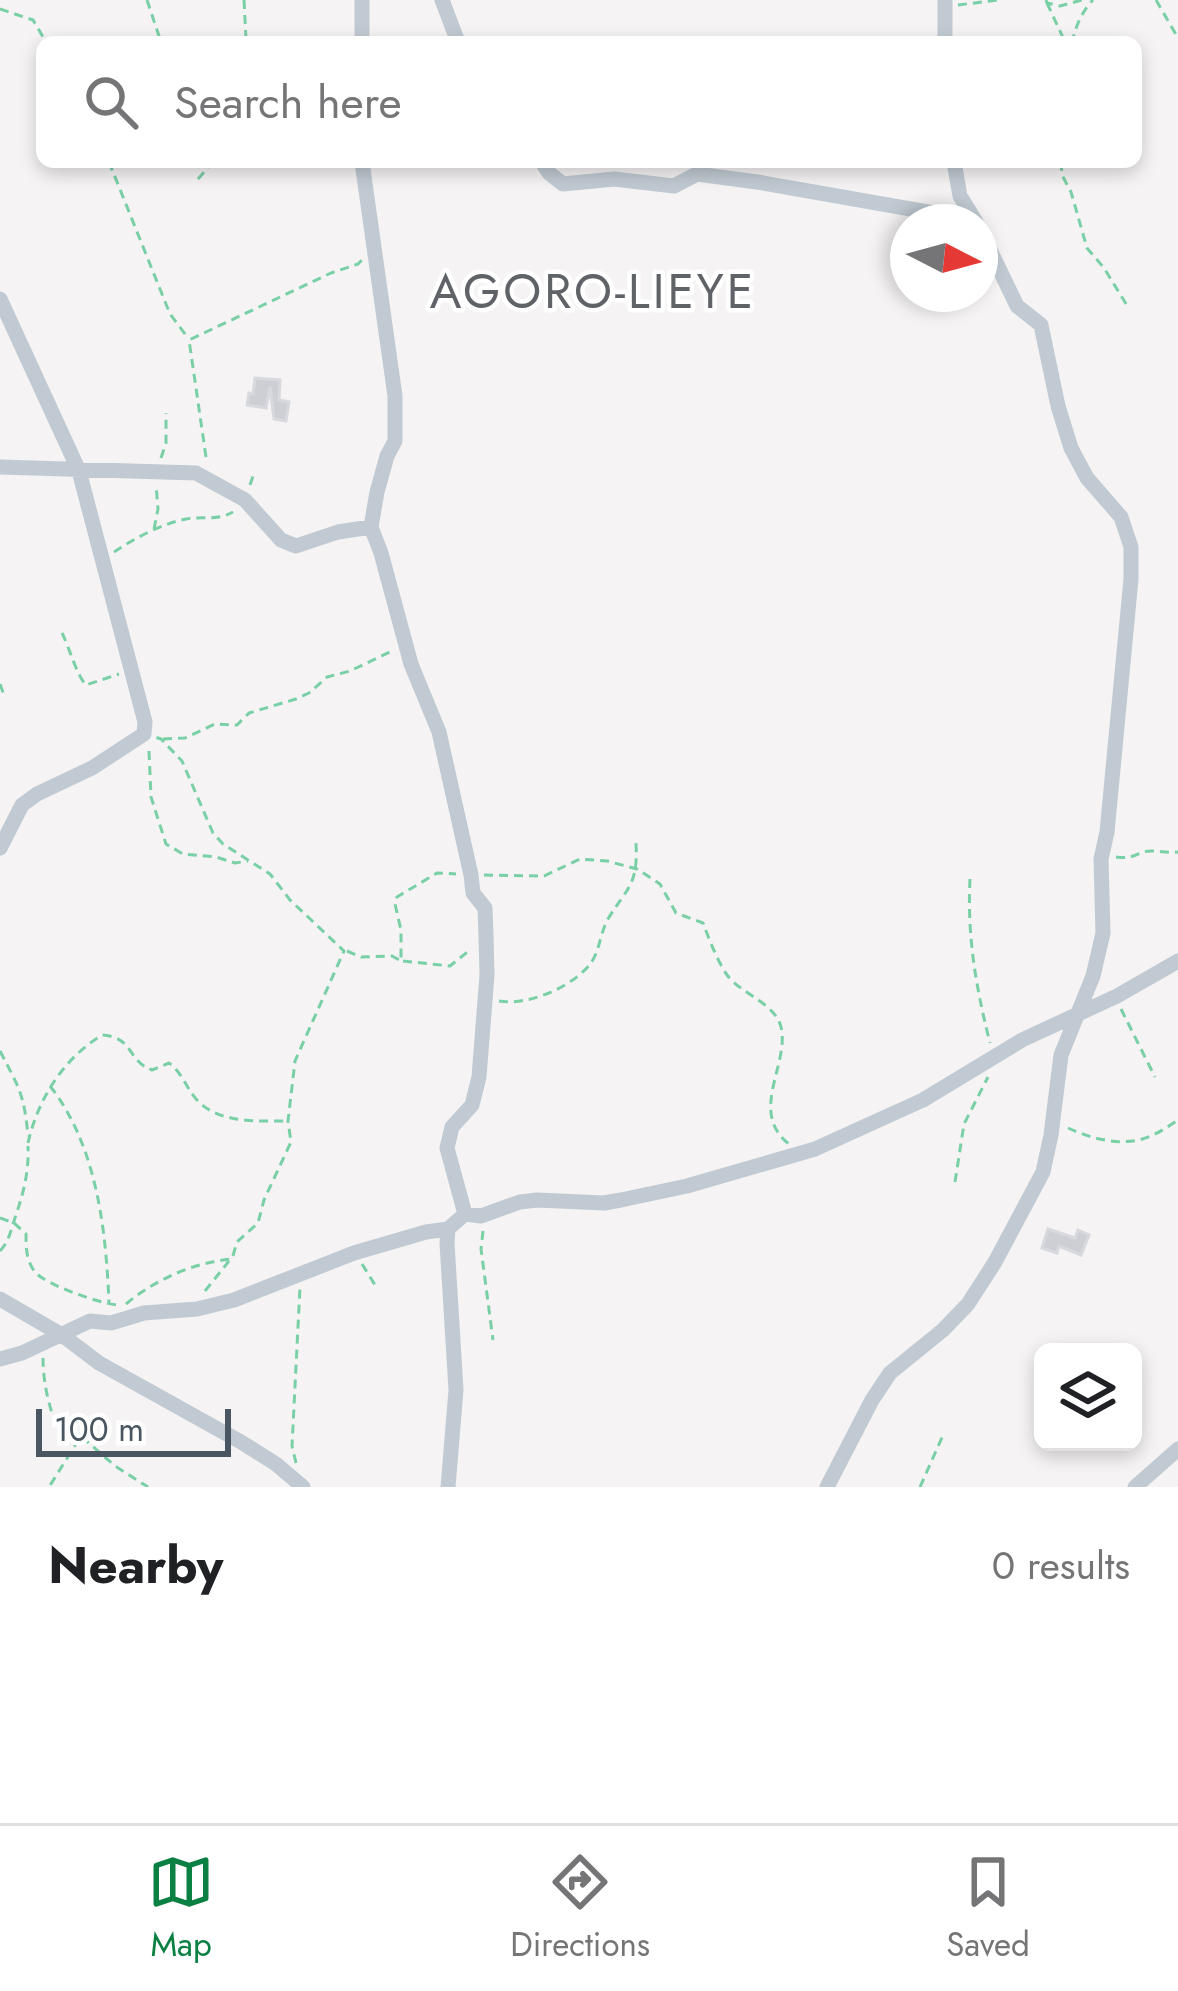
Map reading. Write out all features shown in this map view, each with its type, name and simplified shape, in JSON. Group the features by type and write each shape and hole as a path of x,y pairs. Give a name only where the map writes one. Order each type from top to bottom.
{"street":[{"path":"362,0 362,36"},
{"path":"442,0 456,36"},
{"path":"945,3 945,36"},
{"path":"363,168 395,395 395,441 377,492 371,527 411,664 439,732 472,893 485,908 485,999 475,1097 452,1127 447,1148 465,1214"},
{"path":"546,168 563,184 614,179 674,186 697,174 890,205"},
{"path":"955,168 965,204"},
{"path":"827,1487 890,1373 956,1318 995,1262 1043,1172 1061,1055 1093,976 1103,933 1103,853 1131,547 1121,517 1087,478 1071,448 1041,326 1017,306 998,268"},
{"path":"0,299 79,472 145,722 153,736 37,794 22,805 0,848"},
{"path":"0,467 196,473 245,500 289,545 371,527"},
{"path":"0,1359 90,1321 111,1323 234,1300 355,1253 448,1229 465,1214 492,1214 537,1200 604,1203 648,1196 814,1149 912,1106 999,1053 1178,961"},
{"path":"448,1229 456,1390 448,1487"},
{"path":"0,1299 100,1363 259,1453 302,1486"},
{"path":"1135,1487 1178,1449"}],"path":[{"path":"147,0 159,36"},
{"path":"244,0 245,36"},
{"path":"945,3 998,0"},
{"path":"1046,2 1060,6 1082,0"},
{"path":"1074,36 1093,0"},
{"path":"1156,0 1178,38"},
{"path":"1046,2 1064,36"},
{"path":"0,9 32,20 42,36"},
{"path":"111,168 170,314 189,340 206,458"},
{"path":"198,179 208,168"},
{"path":"1061,168 1087,248 1128,307"},
{"path":"189,340 358,264 373,250"},
{"path":"103,560 158,529 187,519 228,516 245,500 254,473"},
{"path":"62,633 86,685 132,670"},
{"path":"153,736 185,738 215,724 237,725 249,713 296,699 326,677 372,662 406,644"},
{"path":"0,684 4,695"},
{"path":"153,736 148,744 152,797 166,844 183,854 250,861"},
{"path":"153,736 182,761 213,833 270,874 344,951 450,966 486,936"},
{"path":"485,999 509,1003 547,994 594,960 603,928 631,887 637,868 636,843"},
{"path":"1103,853 1129,859 1150,850 1178,852"},
{"path":"401,961 397,897 437,873 544,876 580,860 598,859 637,868 660,884 676,913 704,922 728,976 777,1017 782,1036 772,1084 773,1122 784,1141 814,1149"},
{"path":"955,1182 964,1124 999,1053 974,983 970,879"},
{"path":"196,1309 210,1283 232,1259 237,1242 258,1223 291,1142 288,1121 295,1061 344,951"},
{"path":"1117,996 1155,1077"},
{"path":"28,1143 36,1112 50,1086 102,1035 124,1040 142,1067 176,1066 184,1084 208,1110 231,1118 288,1121"},
{"path":"0,1051 25,1102 28,1143 27,1178 0,1252"},
{"path":"50,1086 72,1124 100,1205 110,1305"},
{"path":"1053,1116 1089,1138 1120,1142 1150,1137 1178,1120"},
{"path":"492,1214 482,1232 481,1250 493,1340"},
{"path":"0,1218 26,1234 26,1253 37,1275 131,1316"},
{"path":"355,1253 375,1285"},
{"path":"110,1305 124,1305 164,1279 232,1259"},
{"path":"300,1274 292,1446 302,1486"},
{"path":"43,1344 43,1372 63,1438 81,1436 148,1487"},
{"path":"920,1487 944,1433"},
{"path":"49,1487 81,1436"}],"building":[{"path":"255,378 280,380 279,400 289,402 286,421 274,419 270,387 266,408 247,405"},
{"path":"1048,1229 1075,1238 1078,1230 1089,1235 1081,1255 1059,1246 1057,1253 1042,1248"}],"district":[{"name":"AGORO-LIEYE","path":"593,291"}]}
